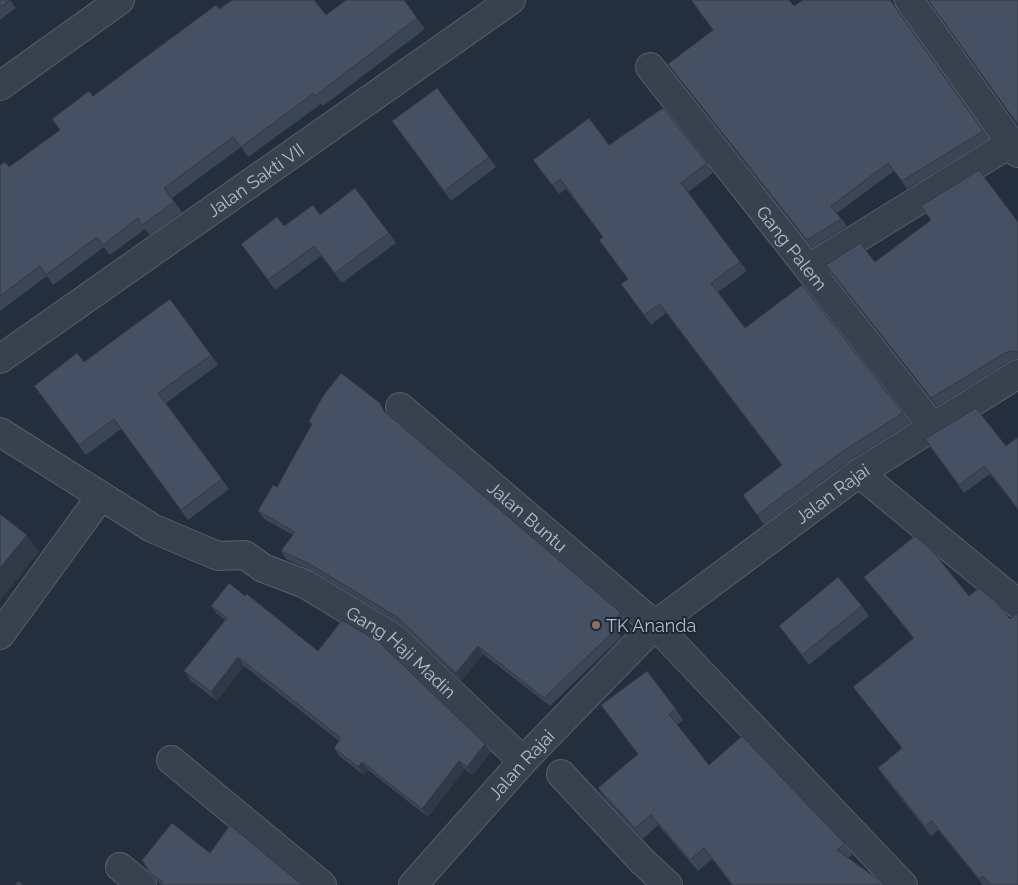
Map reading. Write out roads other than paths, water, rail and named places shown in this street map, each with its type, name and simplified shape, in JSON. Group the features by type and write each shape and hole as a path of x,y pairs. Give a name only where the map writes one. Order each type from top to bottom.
{"street":[{"path":"0,86 120,0"},
{"name":"Jalan Sakti VII","path":"0,359 511,0"},
{"path":"809,268 1014,148 909,0"},
{"name":"Gang Palem","path":"650,67 934,428"},
{"name":"Jalan Rajai","path":"414,885 523,761 655,625 859,473 1018,374"},
{"name":"Jalan Buntu","path":"400,406 655,625"},
{"name":"Gang Haji Madin","path":"0,432 152,528 223,557 245,555 263,568 305,584 394,638 523,761"},
{"path":"859,473 1018,604"},
{"path":"0,635 101,496"},
{"path":"655,625 903,885"},
{"path":"172,760 322,885"},
{"path":"561,774 642,861 668,885"},
{"path":"120,867 142,885"}],"place":[{"name":"TK Ananda","path":"596,625"}]}
